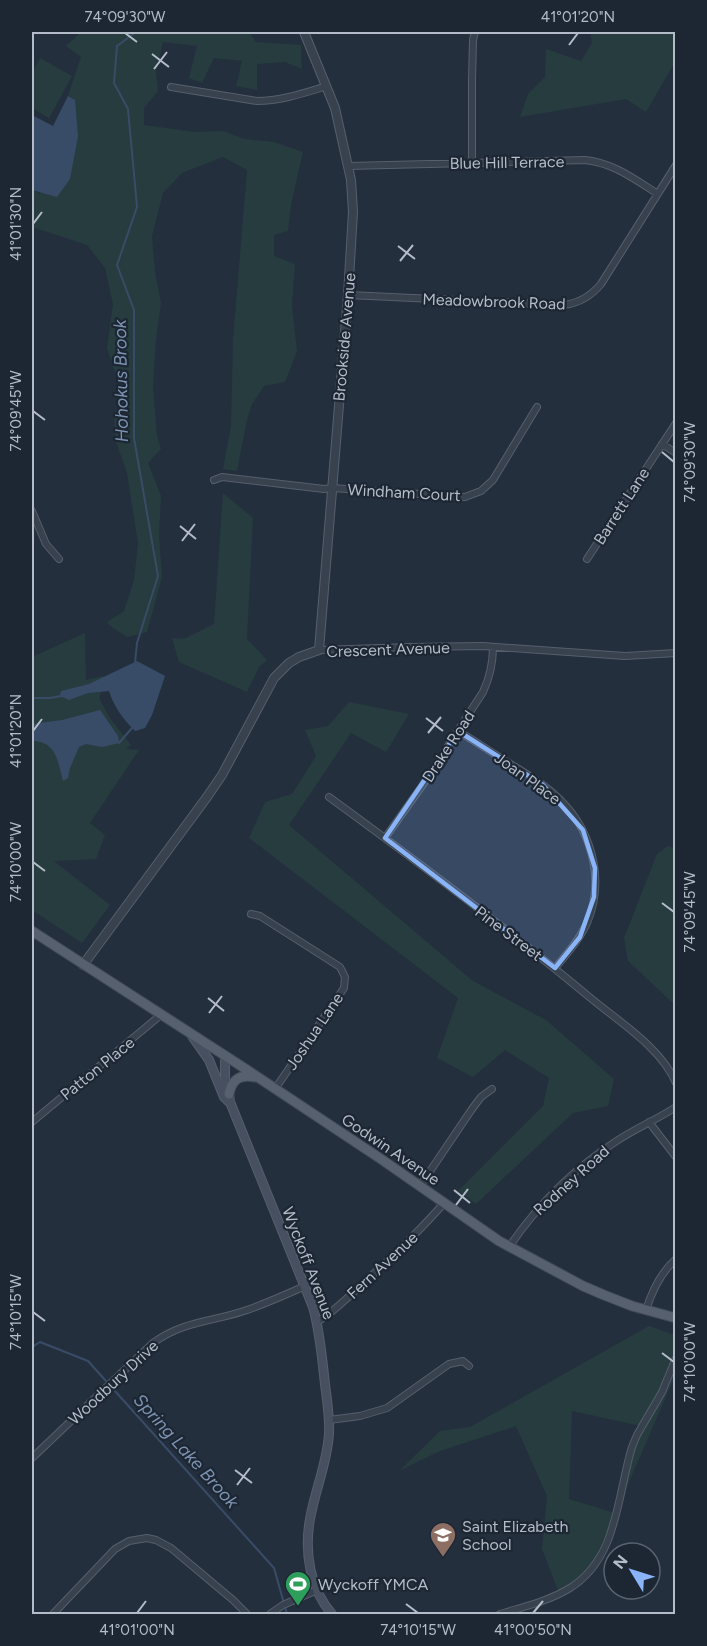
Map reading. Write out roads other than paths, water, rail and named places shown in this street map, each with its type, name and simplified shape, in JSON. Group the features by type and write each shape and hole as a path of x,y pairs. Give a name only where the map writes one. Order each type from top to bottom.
{"main road":[{"name":"Wyckoff Avenue","path":"32,931 225,1056 225,1082 229,1098 305,1286 320,1336 329,1420 327,1450 310,1517 309,1565 317,1590 332,1614"},
{"name":"Wyckoff Avenue","path":"190,1033 209,1060 224,1096 229,1098"},
{"name":"Godwin Avenue","path":"225,1056 509,1247 604,1295 675,1318"},
{"path":"229,1098 231,1085 240,1076 258,1078"}],"street":[{"name":"Brookside Avenue","path":"304,32 335,108 351,180 353,212 319,650"},
{"path":"472,163 472,79 475,32"},
{"path":"171,87 269,101 327,86"},
{"name":"Blue Hill Terrace","path":"348,166 598,161 621,170 658,194"},
{"name":"Meadowbrook Road","path":"348,295 571,304 588,297 601,284 675,165"},
{"name":"Windham Court","path":"214,480 222,477 324,489 456,497 474,494 488,486 493,480 537,407"},
{"name":"Barrett Lane","path":"587,559 675,423"},
{"path":"662,444 675,453"},
{"path":"32,511 46,544 60,559"},
{"name":"Crescent Avenue","path":"83,965 222,775 274,678 289,663 299,657 319,650 410,647 493,647 625,656 675,653"},
{"name":"Drake Road","path":"385,838 459,731 483,692 493,664 493,647"},
{"name":"Joan Place","path":"459,731 556,795 576,818 588,842 595,876 591,910 580,937 555,969"},
{"name":"Pine Street","path":"328,797 555,969 648,1045 667,1067 675,1083"},
{"name":"Joshua Lane","path":"251,914 260,916 340,967 345,977 344,988 275,1089"},
{"name":"Patton Place","path":"32,1122 162,1014"},
{"path":"420,1186 472,1108 492,1089"},
{"name":"Rodney Road","path":"509,1247 533,1214 556,1190 601,1152 675,1107"},
{"path":"649,1122 675,1157"},
{"name":"Fern Avenue","path":"317,1322 327,1317 373,1275 426,1224 444,1203"},
{"path":"646,1310 656,1285 675,1259"},
{"name":"Woodbury Drive","path":"32,1458 162,1336 187,1325 243,1311 305,1286"},
{"path":"500,1614 558,1595 578,1582 594,1567 612,1531 632,1447 662,1392 675,1358"},
{"path":"329,1420 360,1416 387,1408 449,1364 463,1361 469,1366"},
{"path":"53,1614 115,1549 129,1541 147,1538 171,1548 247,1614"},
{"path":"270,1614 283,1605 317,1590"}],"water":[{"path":"68,96 75,100 78,136 70,179 57,197 32,190 32,115 53,126"},
{"path":"137,661 165,676 152,715 145,728 135,731 119,712 109,691 88,693 69,700 60,696 61,691 89,684"},
{"path":"100,710 118,736 119,743 102,747 86,744 79,747 68,778 63,781 51,748 46,744 32,741 32,724 62,720"}],"waterway":[{"name":"Hohokus Brook","path":"135,663 137,643 158,576 134,438 134,310 117,265 137,207 128,109 114,83 117,46 136,32"},
{"name":"Hohokus Brook","path":"32,698 61,696"},
{"path":"119,743 132,728"},
{"name":"Spring Lake Brook","path":"32,1347 40,1342 88,1361 274,1568 287,1614"}],"place":[{"name":"Saint Elizabeth School","path":"443,1558"},
{"name":"Wyckoff YMCA","path":"298,1607"}]}
